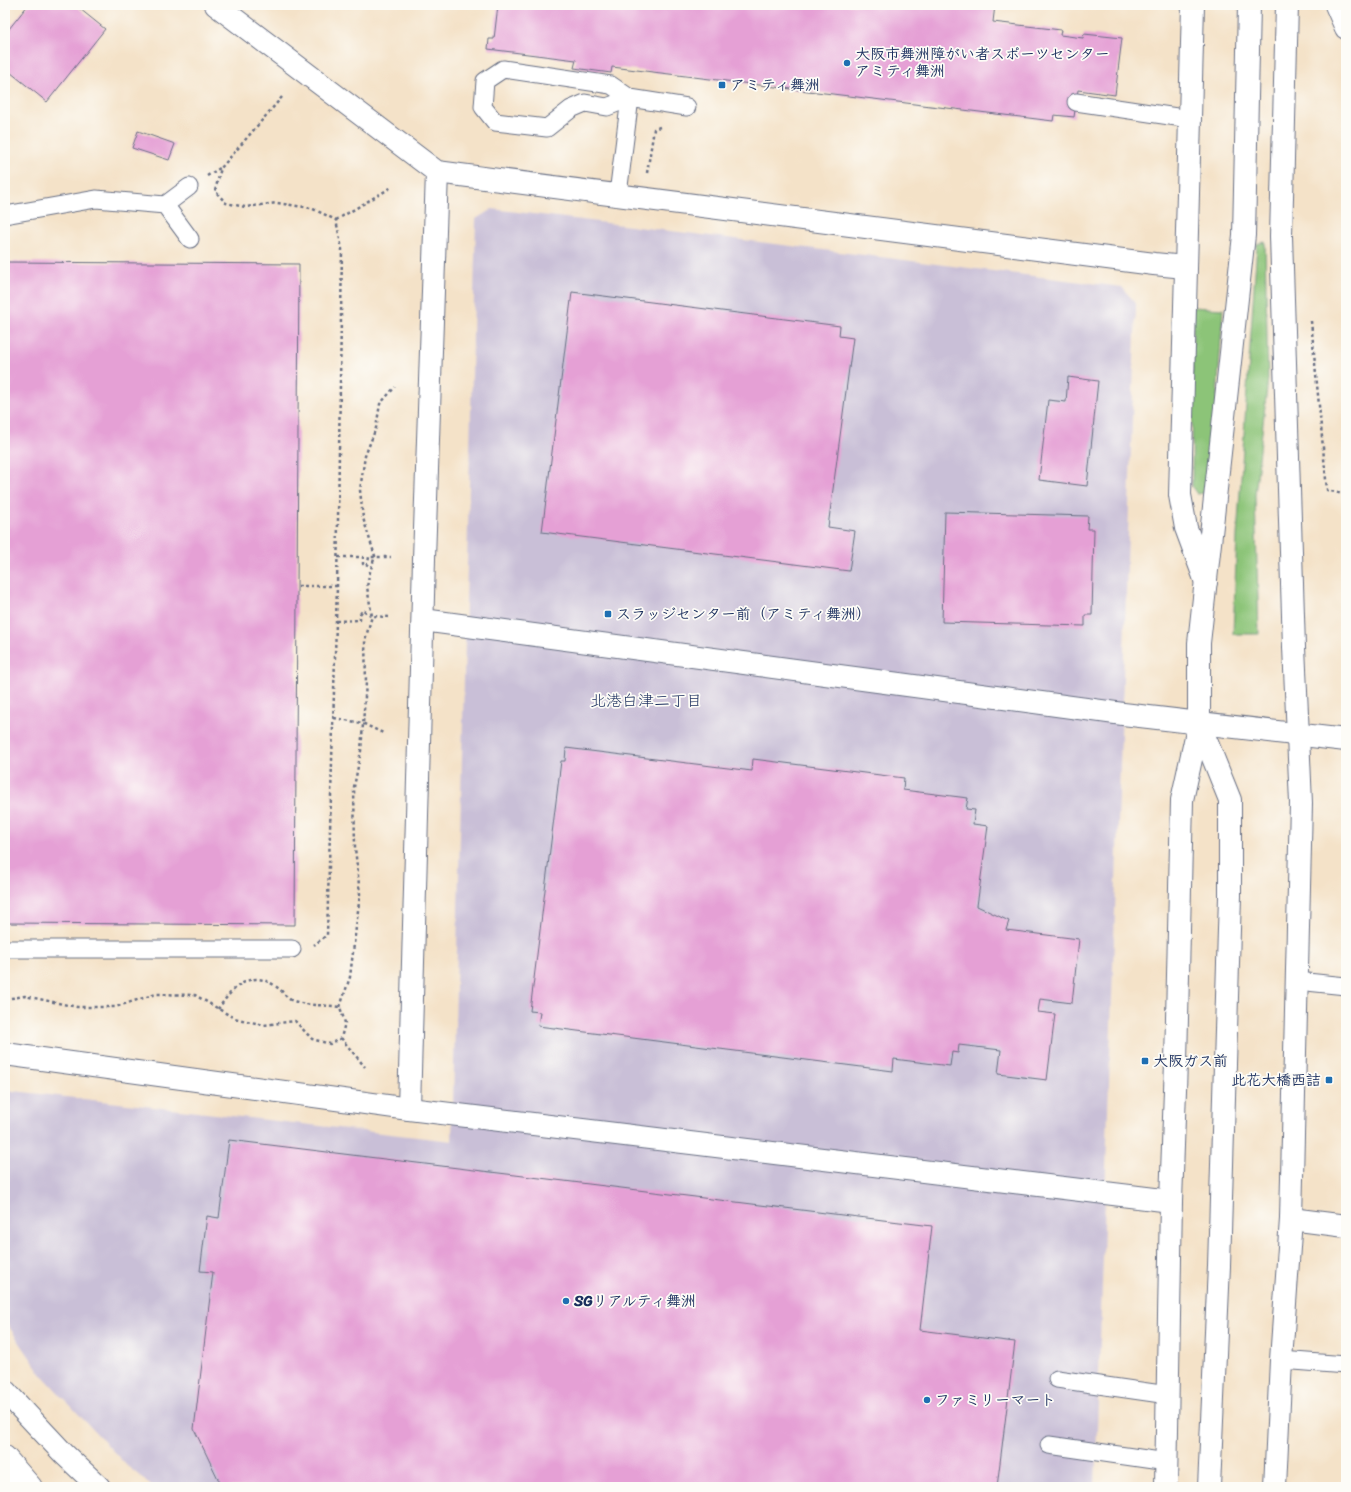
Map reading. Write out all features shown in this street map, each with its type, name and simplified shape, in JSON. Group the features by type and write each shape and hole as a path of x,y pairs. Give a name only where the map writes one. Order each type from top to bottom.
{"street":[{"path":"216,5 437,172 1185,267"},
{"path":"1193,5 1180,494 1186,528 1206,582"},
{"path":"1166,1487 1171,1202 1182,800 1199,723 1199,643 1244,235 1249,5"},
{"path":"1275,1487 1281,1360 1291,1219 1301,803 1281,236 1287,5"},
{"path":"1336,5 1346,28"},
{"path":"409,1109 437,172"},
{"path":"423,620 1199,723 1346,740"},
{"path":"1199,723 1230,800 1230,896 1219,1266 1209,1487"},
{"path":"5,1054 409,1109 1171,1202"},
{"path":"1291,1219 1346,1226"},
{"path":"5,1391 64,1454 99,1487"},
{"path":"8,1461 31,1487"}],"lane":[{"path":"630,98 607,107 585,103 571,109 547,128 495,122 483,107 485,81 503,69 611,85 630,98 687,107"},
{"path":"618,194 630,98"},
{"path":"1076,102 1190,119"},
{"path":"5,215 96,199 165,205 189,187"},
{"path":"165,205 190,239"},
{"path":"5,949 292,950"},
{"path":"1297,981 1346,986"},
{"path":"1281,1360 1346,1365"},
{"path":"1057,1379 1168,1395"},
{"path":"1049,1445 1167,1462"},
{"path":"8,1461 11,1487"}],"path":[{"path":"282,97 221,168 215,190 226,203 245,207 277,203 311,208 336,220"},
{"path":"647,174 654,129 661,127"},
{"path":"336,220 392,187"},
{"path":"292,950 310,948 326,935 338,557 342,249 336,220"},
{"path":"1310,316 1327,490 1346,495"},
{"path":"5,999 25,996 77,1007 115,1007 156,994 195,995 234,1018 264,1025 295,1021 312,1039 330,1044 341,1038 345,1023 340,1007 350,977 360,894 355,848 354,787 361,751 366,683 365,640 372,616 367,587 368,575 375,556 363,518 360,490 365,456 376,428 380,404 395,387"},
{"path":"338,557 363,557 363,564 366,566 369,557 391,557"},
{"path":"298,586 337,586"},
{"path":"336,621 360,620 360,614 363,610 372,616 389,617"},
{"path":"334,718 362,723 385,734"},
{"path":"218,1009 229,994 246,980 264,979 279,988 289,999 309,1006 326,1005 340,1007"},
{"path":"341,1038 365,1067"}],"shaded area":[{"path":"492,209 1122,287 1136,304 1095,1487 154,1487 127,1466 42,1375 5,1321 5,1090 452,1141 476,219"}],"green space":[{"path":"1265,242 1268,379 1255,495 1259,634 1233,634 1237,536 1257,244"},
{"path":"1193,307 1223,309 1211,486 1205,493 1197,494 1192,487"}],"building":[{"path":"28,5 75,5 105,29 47,102 5,68 5,34"},
{"name":"大阪市舞洲障がい者スポーツセンター アミティ舞洲","path":"498,5 995,5 993,22 1061,30 1060,35 1083,38 1084,34 1122,38 1115,95 1078,90 1074,117 1054,115 1053,121 612,67 611,73 574,68 576,60 488,49 489,39 494,39"},
{"path":"138,131 175,144 169,160 132,148"},
{"path":"5,262 299,264 295,925 5,923"},
{"path":"572,292 840,326 839,336 853,338 828,527 855,531 849,571 542,532"},
{"path":"1068,377 1098,381 1087,486 1039,480 1048,400 1066,402"},
{"path":"945,512 1088,516 1087,529 1094,529 1092,615 1085,615 1085,626 942,622"},
{"path":"566,748 752,771 753,759 904,778 903,790 968,798 966,809 975,810 973,824 988,826 977,906 1009,921 1006,930 1079,939 1072,1003 1040,999 1038,1012 1055,1014 1047,1080 998,1074 1001,1050 959,1045 958,1053 952,1052 950,1066 894,1059 893,1071 538,1026 540,1012 530,1011 561,761 565,761"},
{"name":"SGリアルティ舞洲","path":"229,1140 932,1226 920,1330 1015,1342 997,1487 222,1487 194,1429 213,1272 200,1271 207,1216 219,1218"}],"place":[{"name":"大阪市舞洲障がい者スポーツセンター アミティ舞洲","path":"847,63"},
{"name":"アミティ舞洲","path":"722,85"},
{"name":"スラッジセンター前（アミティ舞洲）","path":"608,614"},
{"name":"大阪ガス前","path":"1145,1061"},
{"name":"此花大橋西詰","path":"1329,1080"},
{"name":"SGリアルティ舞洲","path":"566,1301"},
{"name":"ファミリーマート","path":"927,1400"}],"district":[{"name":"北港白津二丁目","path":"646,700"}]}
